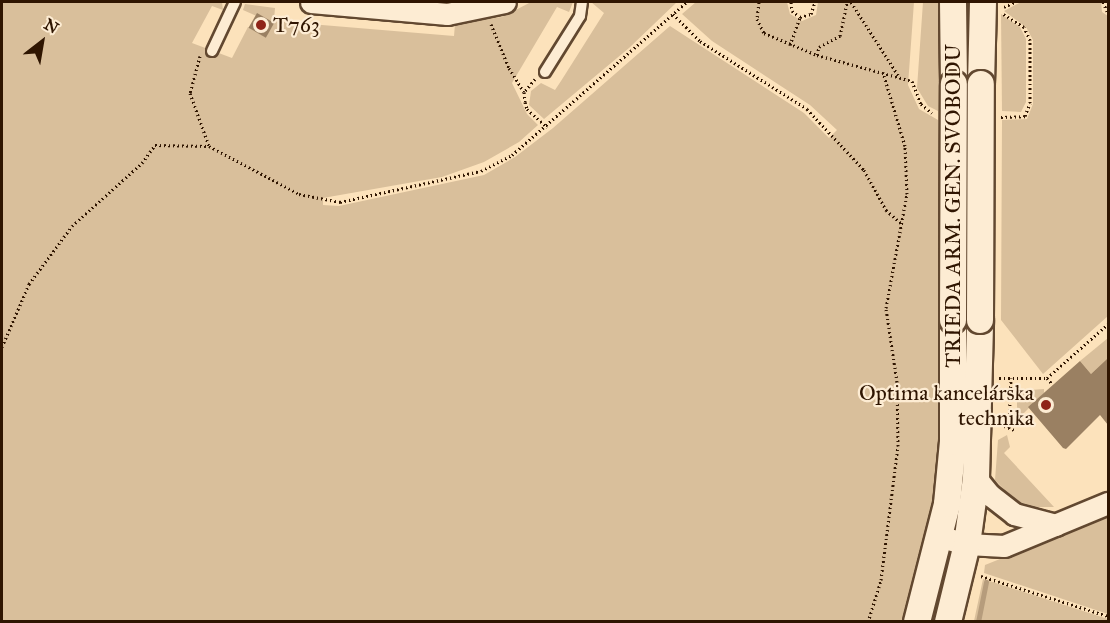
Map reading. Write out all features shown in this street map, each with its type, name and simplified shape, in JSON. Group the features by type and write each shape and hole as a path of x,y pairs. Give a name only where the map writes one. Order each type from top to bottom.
{"street":[{"path":"311,2 419,14 482,9 505,2"},
{"name":"TRIEDA ARM. GEN. SVOBODU","path":"917,621 941,537 953,442 953,2"},
{"name":"TRIEDA ARM. GEN. SVOBODU","path":"948,621 967,544 976,478 980,320 981,84 990,6"},
{"path":"976,478 990,495 1014,513 1056,525"},
{"path":"941,537 967,544 1004,546 1108,503"}],"lane":[{"path":"212,51 235,2"},
{"path":"545,72 580,16 582,2"}],"path":[{"path":"2,347 30,284 72,226 142,164 155,145 209,146 299,194 340,201 481,171 512,154 547,127 687,2"},
{"path":"759,2 757,20 764,33 818,55 912,81"},
{"path":"791,2 792,11 801,17"},
{"path":"801,17 811,14 815,2 820,2"},
{"path":"818,55 819,47 840,36 849,2"},
{"path":"849,2 899,76"},
{"path":"1103,2 1108,13"},
{"path":"990,6 1028,34 1030,103"},
{"path":"482,9 509,68 524,92 527,109 547,127"},
{"path":"673,14 700,41 807,109 864,170 886,210 902,224"},
{"path":"790,45 801,17"},
{"path":"209,146 190,93 202,51 212,51"},
{"path":"524,92 545,72"},
{"path":"868,621 881,580 898,446 897,382 885,321 887,289 907,194 905,146 883,72"},
{"path":"995,378 1047,378 1108,324"},
{"path":"1009,428 1011,378"},
{"path":"1047,378 1053,385"},
{"path":"994,423 1014,430"},
{"path":"981,575 1108,616"}],"shaded area":[{"path":"2,2 222,2 223,10 212,6 192,43 232,58 248,27 265,37 274,24 243,10 245,4 275,8 274,21 454,36 455,24 502,17 531,2 573,2 569,12 557,7 512,83 527,114 538,125 519,142 484,162 442,177 323,198 323,205 339,206 484,175 515,157 553,128 670,26 804,113 829,138 837,130 810,105 712,41 682,14 696,2 787,2 790,14 802,21 816,15 818,2 914,2 908,85 919,109 938,120 942,414 935,502 907,621 2,621"},
{"path":"591,2 677,2 629,48 544,119 529,105 531,91 541,83 555,90 604,13"},
{"path":"923,2 944,2 944,68 938,84 938,111 928,106 917,88"},
{"path":"1021,2 1101,2 1102,12 1108,16 1108,316 1043,374 1001,320 1002,120 1027,119 1033,104 1033,40 1026,27 1004,11"},
{"path":"1001,14 1020,27 1026,39 1026,102 1021,112 1002,111"},
{"path":"1108,338 1108,358 1091,374 1080,361"},
{"path":"1044,389 1044,393 1017,420 1017,391"},
{"path":"1007,435 1010,447 1004,453 1054,507 1030,507 1015,501 995,480 998,440"},
{"path":"1108,516 1108,614 984,573 985,565"},
{"path":"983,579 1108,619 1108,621 974,621"}],"building":[{"name":"T763","path":"257,13 274,23 266,38 248,28"},
{"path":"1108,358 1108,425 1100,415 1066,449 1063,448 1028,407 1080,361 1091,374"}],"waterway":[{"path":"978,622 986,582"}],"place":[{"name":"T763","path":"261,25"},
{"name":"Optima kancelárska technika","path":"1046,405"}]}
